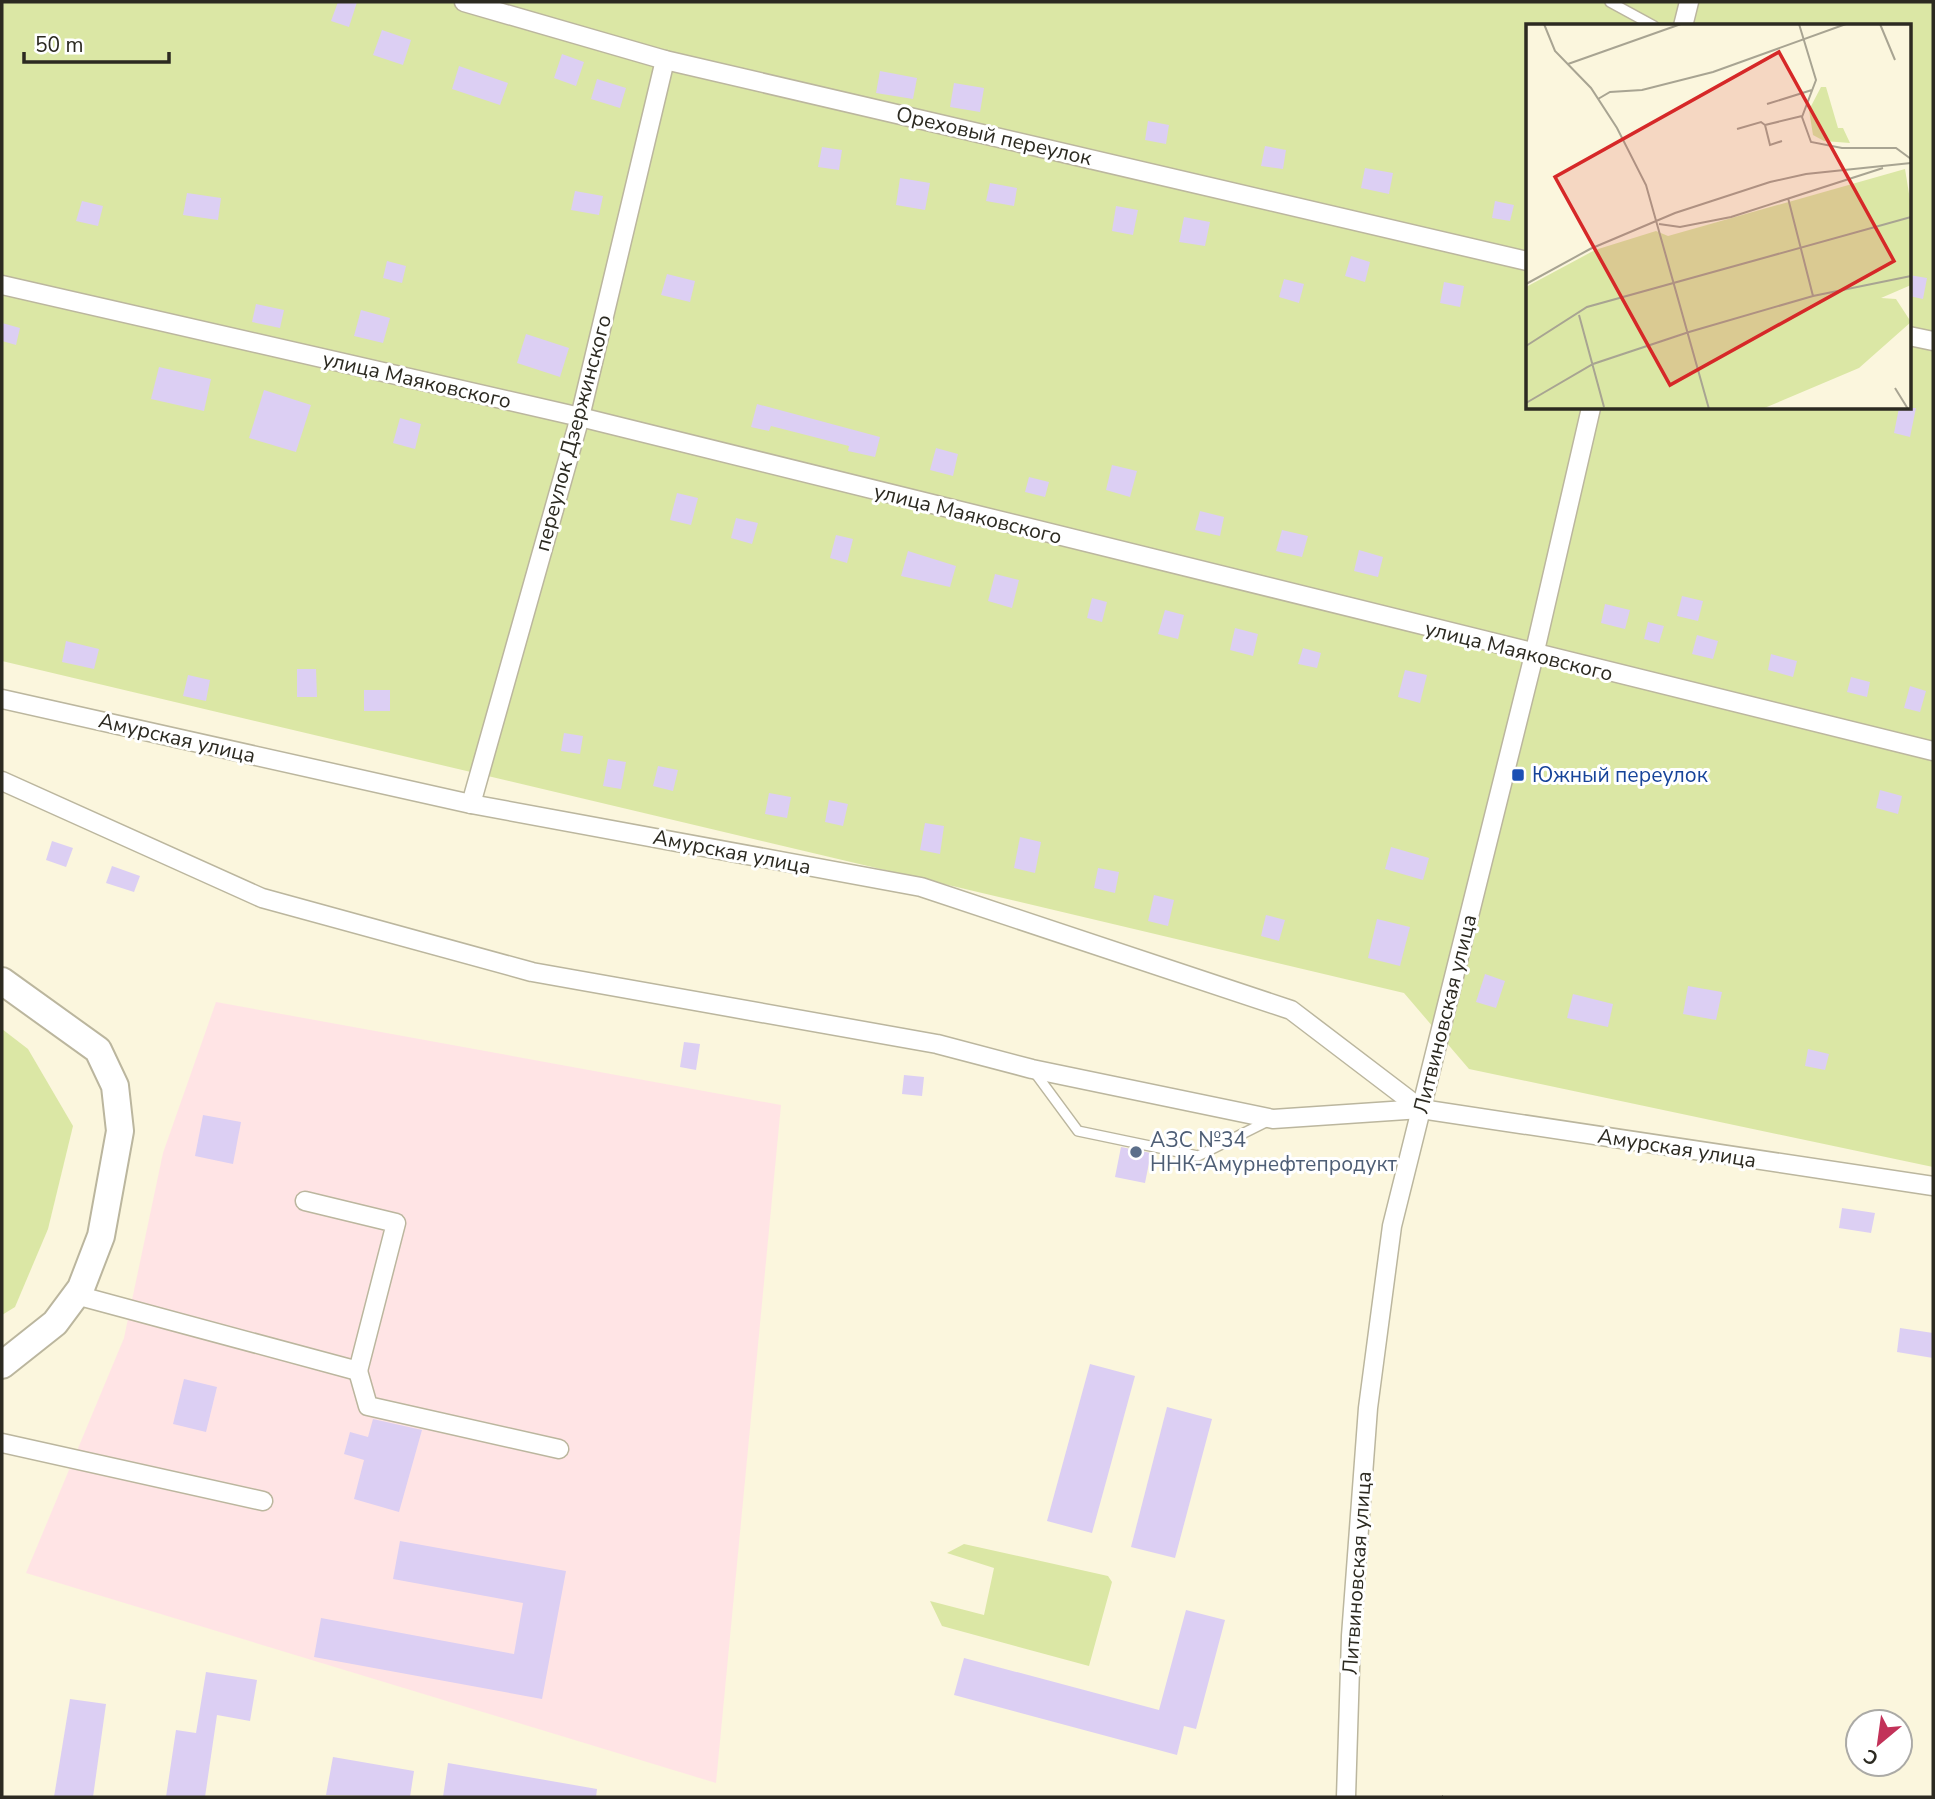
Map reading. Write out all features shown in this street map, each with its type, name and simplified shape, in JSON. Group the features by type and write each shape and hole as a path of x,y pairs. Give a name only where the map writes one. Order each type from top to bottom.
{"main road":[{"path":"2,981 98,1050 115,1086 120,1131 101,1236 76,1295 55,1323 2,1365"}],"street":[{"name":"Ореховый переулок","path":"464,2 665,60 1526,261"},
{"path":"1684,24 1689,2"},
{"name":"переулок Дзержинского","path":"471,804 580,417 665,60"},
{"name":"улица Маяковского","path":"2,285 580,417 1534,655 1933,751"},
{"path":"1910,336 1933,341"},
{"name":"Литвиновская улица","path":"1346,1797 1351,1636 1368,1408 1392,1226 1534,655 1591,410"},
{"name":"Амурская улица","path":"2,699 471,804 921,887 1292,1010 1421,1109"},
{"name":"Амурская улица","path":"2,781 262,898 532,972 937,1044 1032,1069 1273,1119 1421,1109 1933,1186"},
{"path":"305,1201 396,1223 358,1371 368,1406 559,1449"},
{"path":"76,1295 358,1371"},
{"path":"2,1443 263,1501"}],"lane":[{"path":"1610,2 1650,24"},
{"path":"1032,1069 1078,1131 1198,1156 1273,1119"}],"shaded area":[{"path":"216,1002 781,1105 716,1783 26,1573 124,1338 163,1153"}],"green space":[{"path":"2,2 1933,2 1933,1167 1469,1069 1404,993 2,661"},
{"path":"2,1029 28,1049 73,1126 48,1229 15,1307 2,1315"},
{"path":"964,1544 1108,1576 1112,1582 1089,1666 942,1626 930,1601 984,1615 994,1568 947,1553"}],"building":[{"path":"338,2 357,2 349,27 331,21"},
{"path":"382,30 411,40 403,65 373,55"},
{"path":"562,54 584,62 576,86 554,78"},
{"path":"459,66 508,83 500,105 452,89"},
{"path":"880,71 917,78 913,99 876,93"},
{"path":"597,79 626,88 620,108 591,99"},
{"path":"954,83 984,88 980,112 950,107"},
{"path":"1148,121 1169,125 1166,144 1145,140"},
{"path":"1265,146 1286,150 1283,169 1261,166"},
{"path":"822,147 842,150 839,170 818,167"},
{"path":"1365,168 1393,173 1389,194 1361,188"},
{"path":"900,178 930,183 925,210 896,205"},
{"path":"990,183 1017,188 1014,206 986,201"},
{"path":"575,191 603,196 599,215 571,210"},
{"path":"187,193 221,198 218,220 183,215"},
{"path":"82,201 103,206 98,226 76,221"},
{"path":"1495,201 1514,205 1510,221 1492,218"},
{"path":"1116,206 1138,210 1133,235 1112,231"},
{"path":"1184,217 1210,222 1205,246 1179,242"},
{"path":"1351,256 1370,262 1365,282 1345,276"},
{"path":"387,261 406,266 402,283 383,278"},
{"path":"667,274 695,281 690,302 661,295"},
{"path":"1910,275 1927,278 1923,299 1910,296"},
{"path":"1284,279 1304,284 1299,303 1279,297"},
{"path":"1444,282 1464,286 1460,307 1440,303"},
{"path":"256,304 284,310 280,328 252,322"},
{"path":"361,310 390,318 383,343 354,336"},
{"path":"2,323 20,328 16,345 2,341"},
{"path":"526,334 569,348 560,377 517,363"},
{"path":"159,367 211,379 204,411 151,399"},
{"path":"264,390 311,405 296,452 249,438"},
{"path":"757,404 880,437 875,457 848,451 849,446 771,426 769,431 751,427"},
{"path":"1916,408 1910,437 1894,433 1899,410"},
{"path":"400,418 421,424 415,449 393,443"},
{"path":"936,448 958,454 953,476 930,470"},
{"path":"1112,465 1137,471 1130,497 1106,490"},
{"path":"1029,477 1049,482 1045,497 1025,492"},
{"path":"677,493 698,498 691,525 670,520"},
{"path":"1200,511 1224,517 1220,536 1195,530"},
{"path":"736,518 758,523 752,544 731,538"},
{"path":"1282,530 1308,536 1302,557 1276,551"},
{"path":"836,535 853,539 847,563 830,558"},
{"path":"1359,550 1383,557 1378,577 1354,571"},
{"path":"908,551 956,566 950,587 901,576"},
{"path":"995,574 1019,580 1012,608 988,601"},
{"path":"1682,596 1703,601 1698,621 1677,616"},
{"path":"1092,598 1107,602 1102,622 1087,618"},
{"path":"1605,604 1630,610 1625,629 1601,623"},
{"path":"1165,610 1184,615 1178,639 1158,634"},
{"path":"1648,622 1664,626 1659,643 1644,639"},
{"path":"1235,628 1258,634 1253,656 1230,650"},
{"path":"1697,635 1718,641 1713,659 1692,654"},
{"path":"66,641 99,649 94,669 62,662"},
{"path":"1303,648 1321,653 1317,668 1298,664"},
{"path":"1771,654 1797,661 1793,677 1768,670"},
{"path":"297,669 316,669 317,697 297,697"},
{"path":"1405,670 1427,675 1420,703 1398,697"},
{"path":"188,675 210,680 206,701 183,696"},
{"path":"1851,677 1870,682 1867,697 1847,692"},
{"path":"1910,686 1926,691 1920,712 1904,708"},
{"path":"364,690 390,690 390,711 364,711"},
{"path":"564,733 583,736 580,754 561,751"},
{"path":"608,759 626,762 621,789 603,786"},
{"path":"658,766 678,770 673,791 653,786"},
{"path":"1880,790 1902,796 1898,814 1876,808"},
{"path":"769,793 791,797 787,818 765,814"},
{"path":"829,800 848,804 843,826 825,822"},
{"path":"925,823 944,826 940,854 920,850"},
{"path":"1020,837 1041,842 1035,873 1014,868"},
{"path":"52,841 73,848 66,867 46,860"},
{"path":"1391,847 1429,858 1423,880 1385,869"},
{"path":"112,866 140,876 134,892 106,883"},
{"path":"1098,868 1119,872 1115,893 1094,888"},
{"path":"1154,895 1174,900 1168,926 1148,921"},
{"path":"1266,915 1285,920 1279,941 1261,936"},
{"path":"1377,919 1410,927 1400,966 1368,958"},
{"path":"1485,974 1505,981 1496,1008 1476,1002"},
{"path":"1688,986 1722,992 1716,1020 1683,1014"},
{"path":"1573,994 1613,1004 1608,1027 1567,1018"},
{"path":"684,1042 700,1044 696,1070 680,1067"},
{"path":"1808,1049 1829,1054 1825,1070 1805,1066"},
{"path":"904,1075 924,1077 922,1096 902,1094"},
{"path":"203,1115 241,1122 233,1164 195,1156"},
{"path":"1121,1147 1151,1153 1145,1183 1115,1177"},
{"path":"1842,1208 1875,1213 1871,1233 1839,1228"},
{"path":"1900,1328 1933,1333 1933,1358 1897,1352"},
{"path":"1090,1364 1135,1376 1092,1533 1047,1521"},
{"path":"184,1379 217,1387 206,1432 173,1424"},
{"path":"1167,1407 1212,1419 1175,1558 1131,1547"},
{"path":"373,1419 422,1430 399,1512 354,1499 364,1460 344,1454 350,1432 368,1437"},
{"path":"400,1541 566,1571 542,1699 314,1657 321,1618 514,1654 523,1603 393,1579"},
{"path":"1186,1610 1225,1620 1196,1729 1184,1726 1177,1755 954,1695 964,1658 1159,1710"},
{"path":"206,1672 257,1680 250,1721 217,1715 205,1797 166,1797 176,1730 196,1733"},
{"path":"70,1699 106,1704 93,1797 54,1797"},
{"path":"333,1757 414,1771 410,1797 326,1795"},
{"path":"448,1763 597,1789 596,1797 443,1797"}],"place":[{"name":"Южный переулок","path":"1518,775"},
{"name":"АЗС №34 ННК-Амурнефтепродукт","path":"1136,1152"}]}
